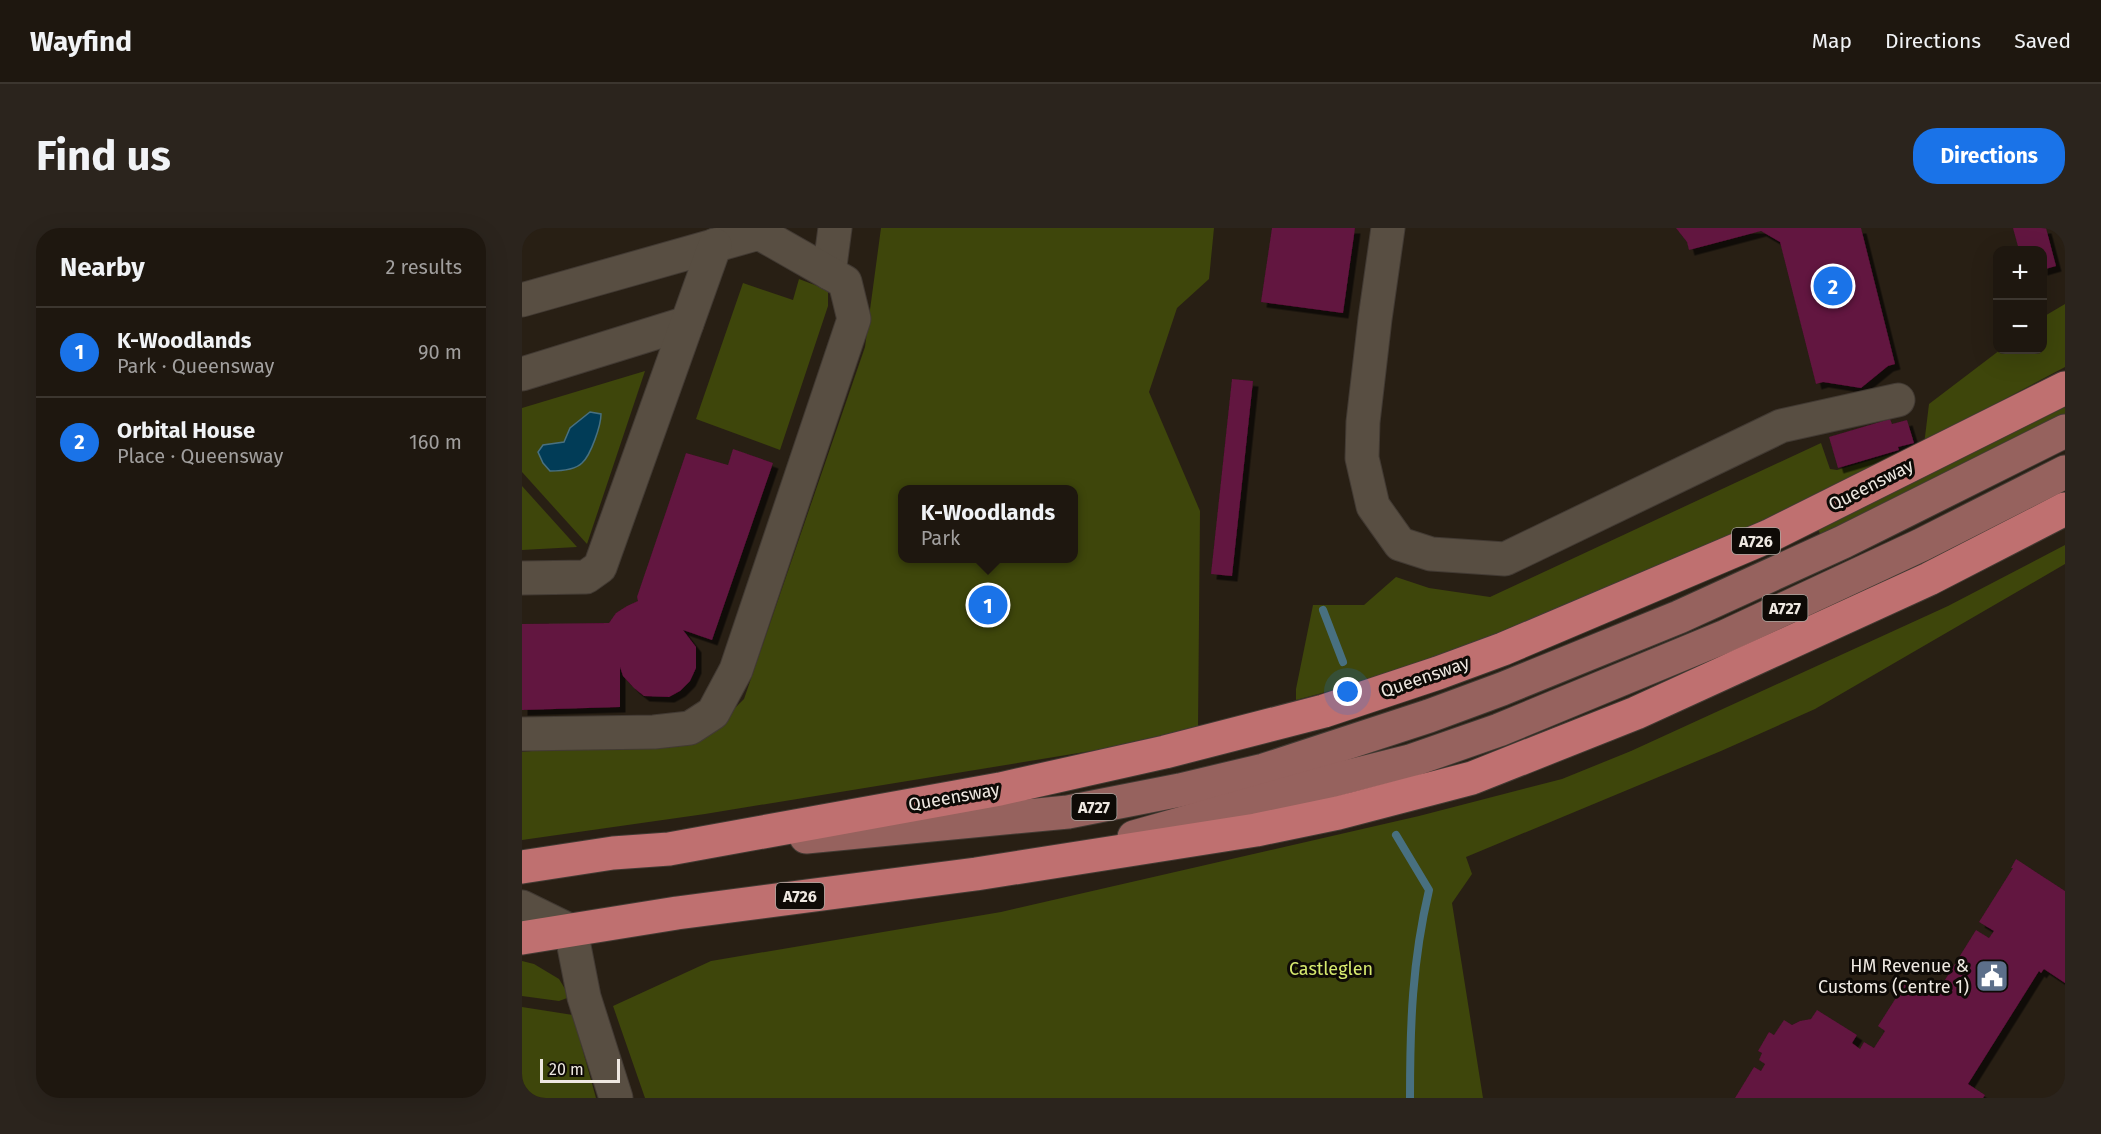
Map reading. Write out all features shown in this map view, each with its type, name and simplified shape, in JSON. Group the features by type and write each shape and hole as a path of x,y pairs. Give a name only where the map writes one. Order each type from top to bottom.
{"highway":[{"name":"Queensway","path":"522,867 613,853 669,849 1000,789 1078,773 1230,736 1365,698 1513,645 1769,536 2065,388"},
{"name":"A726","path":"522,938 688,912 976,874 1256,830 1338,813 1472,778 1647,708 1929,579 2065,509"}],"main road":[{"name":"Queensway","path":"669,849 1068,812 1264,771 1502,689 1679,617 1843,542 2065,431"},
{"name":"A727","path":"1029,865 1410,761 1499,730 1726,636 1921,545 2065,472"}],"street":[{"path":"830,273 835,228"},
{"path":"1388,228 1363,422 1362,458 1373,506 1400,544 1431,554 1505,559 1781,426 1898,400"},
{"path":"522,300 715,245 759,230 845,282 854,319 736,670 713,713 690,728 654,732 522,734"},
{"path":"522,579 586,577 600,567 715,245"},
{"path":"522,374 687,323"},
{"path":"522,907 570,931 584,997 616,1098"}],"green space":[{"path":"881,228 1214,228 1209,279 1177,308 1149,392 1200,511 1198,727 1097,750 705,814 522,840 522,752 716,727 744,699 865,347"},
{"path":"799,279 828,290 828,306 780,450 696,419 743,283 793,300"},
{"path":"2065,304 2065,367 1967,419 1924,445 1929,404 1995,354 2047,354 2047,315"},
{"path":"645,371 587,544 522,472 522,408"},
{"path":"2065,401 2065,414 1820,534 1818,528"},
{"path":"1821,443 1830,469 1837,470 1924,445 1744,534 1441,661 1296,700 1296,689 1313,605 1364,605 1396,577 1429,588 1490,597"},
{"path":"522,486 577,547 522,550"},
{"name":"Castleglen","path":"2065,545 2065,564 1815,709 1721,751 1466,857 1472,874 1452,903 1483,1098 645,1098 613,1006 711,961 1001,912 1419,816 1562,779 1631,751 1948,606"},
{"path":"522,961 534,964 559,979 570,997 559,1001 522,996"},
{"path":"522,1007 573,1015 596,1098 522,1098"}],"water":[{"path":"590,412 601,414 601,419 589,454 579,465 571,469 550,471 538,452 543,445 564,442 570,428"}],"building":[{"path":"1272,228 1355,228 1343,313 1261,302"},
{"path":"1676,228 1861,228 1895,364 1888,366 1861,388 1823,382 1816,384 1780,242 1761,231 1689,250 1687,242"},
{"path":"2013,228 2046,228 2056,266 2047,269 2047,246 2018,246"},
{"path":"1232,379 1253,381 1232,576 1211,574"},
{"path":"1890,419 1892,424 1907,420 1914,443 1898,447 1899,450 1838,468 1829,437"},
{"path":"733,449 773,463 712,640 683,630 696,647 696,668 690,681 680,691 669,697 644,696 623,676 620,667 620,707 522,710 522,624 609,623 616,613 638,601 637,597 686,453 728,465"},
{"name":"HM Revenue & Customs (Centre 1)","path":"2016,859 2065,891 2065,983 2044,969 2041,973 2039,971 1968,1084 1985,1095 1983,1098 1735,1098 1754,1067 1761,1071 1765,1064 1759,1060 1762,1053 1758,1051 1769,1032 1774,1035 1784,1020 1792,1025 1811,1019 1817,1010 1857,1035 1852,1043 1860,1049 1864,1042 1874,1048 1885,1031 1878,1026 1908,979 1935,996 1976,930 1989,938 1994,931 1979,922 2013,868 2011,868"}],"waterway":[{"path":"1323,610 1343,662"},
{"path":"1396,835 1429,890 1423,917 1413,994 1410,1098"}],"place":[{"name":"Orbital House","path":"1833,286"},
{"name":"K-Woodlands","path":"988,605"},
{"name":"HM Revenue & Customs (Centre 1)","path":"1992,976"}]}
